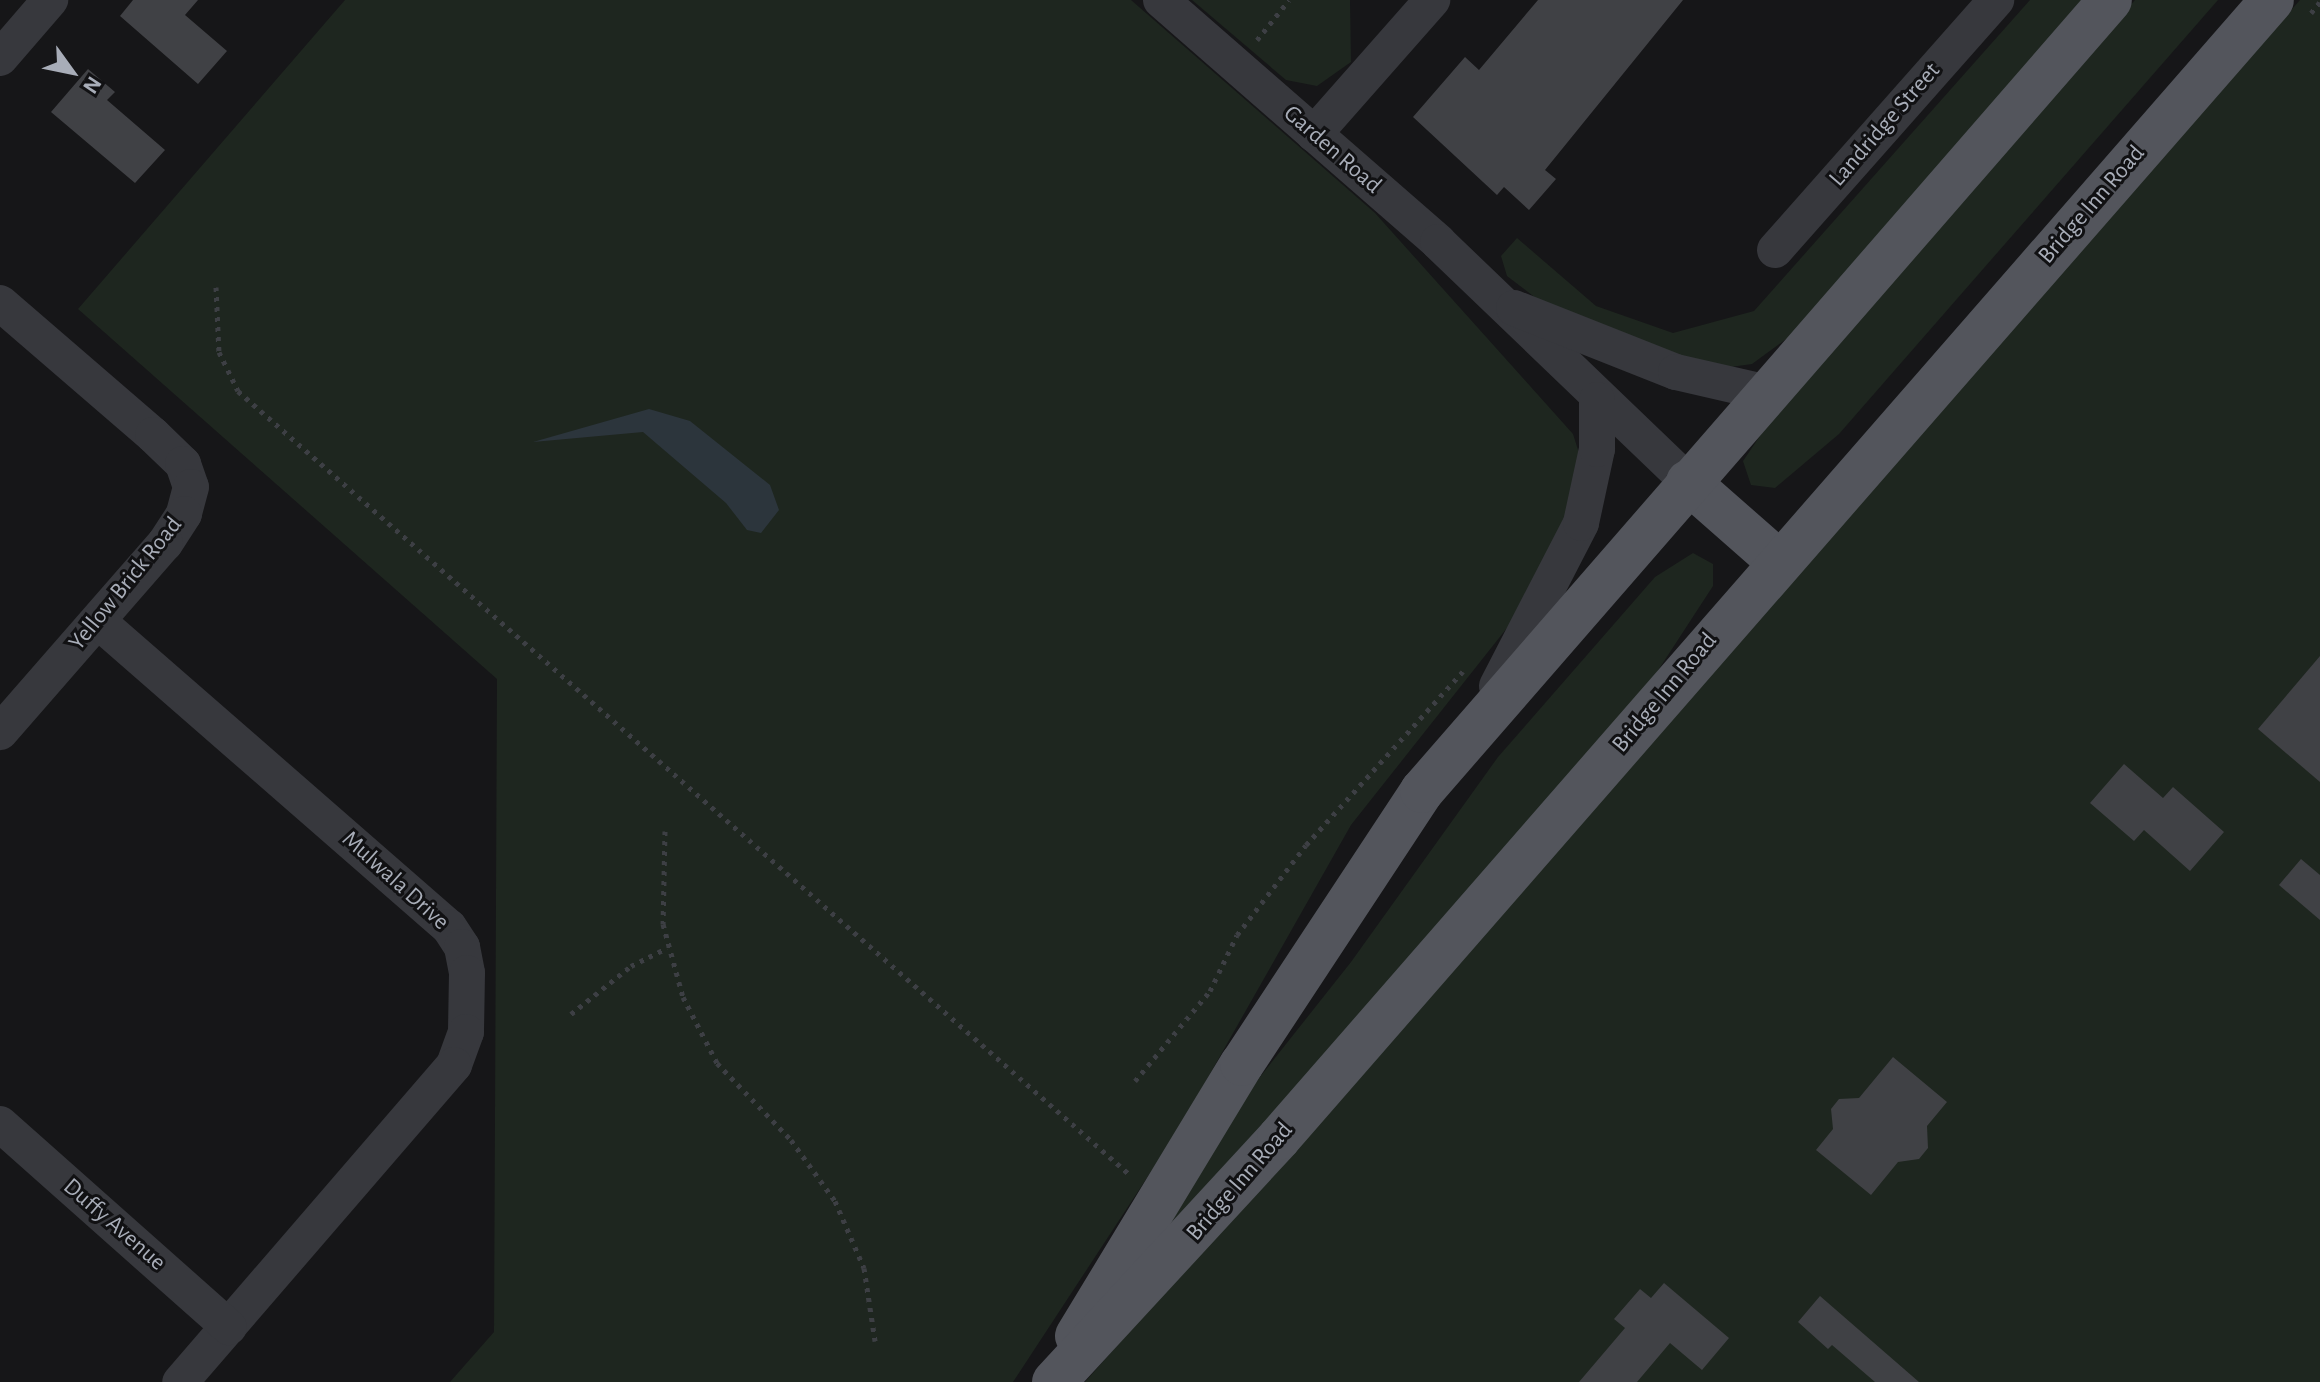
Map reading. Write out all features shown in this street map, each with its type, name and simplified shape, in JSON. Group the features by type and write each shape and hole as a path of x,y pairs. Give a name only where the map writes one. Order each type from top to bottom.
{"main road":[{"name":"Bridge Inn Road","path":"1051,1382 1157,1200 1380,850 1470,732 1763,392 2110,0"},
{"name":"Bridge Inn Road","path":"1051,1382 1269,1150 1778,561 2272,0"},
{"name":"Garden Road","path":"1688,482 1778,561"}],"street":[{"path":"0,58 50,0"},
{"name":"Garden Road","path":"1161,0 1502,303 1597,400 1688,482"},
{"path":"1314,134 1432,0"},
{"name":"Landridge Street","path":"1775,250 1996,0"},
{"name":"Yellow Brick Road","path":"0,303 153,435 183,464 191,487 184,514 99,622 0,732"},
{"name":"Garden Road","path":"1502,303 1676,372 1763,392"},
{"path":"1470,732 1540,612 1581,523 1597,449 1597,400"},
{"name":"Mulwala Drive","path":"99,622 438,916 462,947 467,973 466,1032 454,1065 180,1382"},
{"name":"Duffy Avenue","path":"0,1124 229,1327"}],"path":[{"path":"216,287 219,352 238,391 1157,1200"},
{"path":"1135,1081 1210,991 1237,935 1306,845 1473,659"},
{"path":"665,831 667,948 683,997 717,1063 807,1160 841,1212 864,1268 875,1341"},
{"path":"571,1014 631,966 667,948"}],"shaded area":[{"path":"345,0 1131,0 1375,213 1573,434 1580,456 1573,507 1518,614 1351,825 1177,1132 1013,1382 450,1382 494,1332 497,679 78,309"},
{"path":"1192,0 1350,0 1351,62 1317,86 1286,80"},
{"path":"2030,0 2086,0 1789,337 1752,364 1716,369 1553,311 1507,276 1501,256 1517,238 1596,306 1673,333 1754,311"},
{"path":"2135,0 2218,0 1839,434 1775,488 1751,485 1743,461 1785,399"},
{"path":"2300,0 2320,0 2320,1382 1085,1382"},
{"path":"649,409 690,421 770,485 779,510 761,533 747,530 726,503 643,432 533,442"},
{"path":"1693,553 1713,564 1713,586 1657,672 1167,1249 1156,1242 1248,1092 1351,962 1498,757 1655,577"}],"building":[{"path":"133,0 198,0 185,15 227,51 198,84 120,16"},
{"path":"1538,0 1683,0 1545,170 1556,179 1529,210 1504,187 1497,195 1413,117 1465,57 1479,70"},
{"path":"88,69 115,92 107,100 165,150 135,183 51,112"},
{"path":"2320,656 2320,782 2258,729"},
{"path":"2124,764 2163,798 2173,787 2224,832 2190,871 2144,830 2134,841 2090,803"},
{"path":"2301,859 2320,875 2320,920 2279,885"},
{"path":"1893,1057 1947,1102 1927,1126 1928,1148 1919,1159 1898,1162 1871,1195 1816,1150 1833,1129 1831,1109 1839,1099 1859,1098"},
{"path":"1664,1283 1729,1338 1702,1370 1670,1343 1637,1382 1579,1382 1625,1328 1614,1319 1640,1289 1651,1298"},
{"path":"1820,1296 1919,1382 1875,1382 1832,1345 1828,1349 1798,1322"}]}
